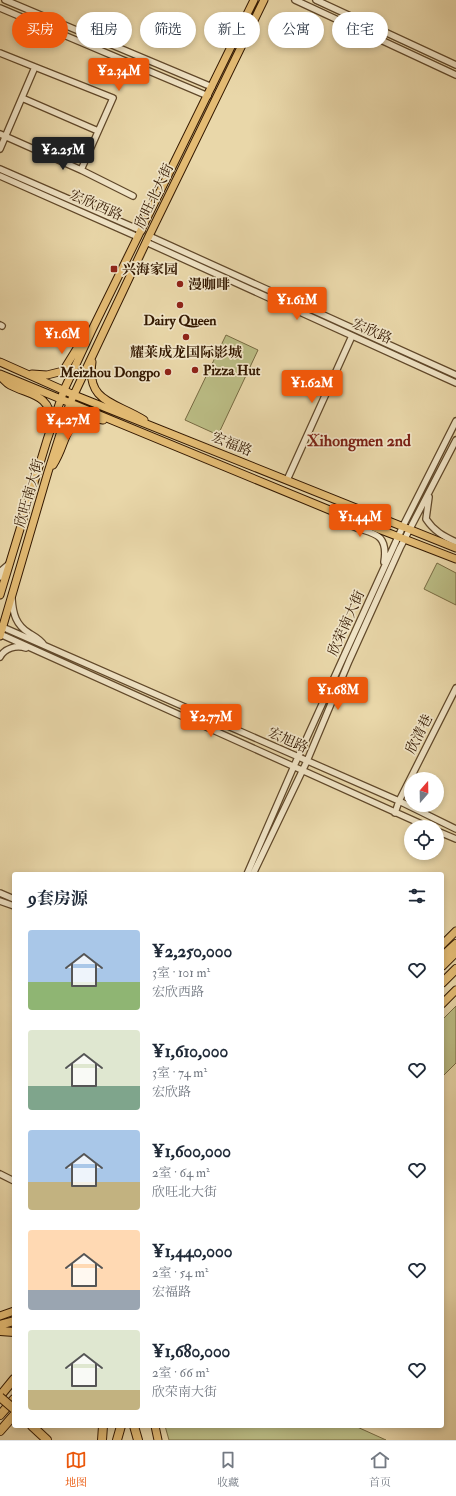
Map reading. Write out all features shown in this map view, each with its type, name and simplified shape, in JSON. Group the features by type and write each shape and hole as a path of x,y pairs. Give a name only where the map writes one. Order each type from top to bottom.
{"highway":[{"path":"444,955 456,944"},
{"path":"444,964 456,952"},
{"path":"444,981 456,969"},
{"path":"0,1325 12,1322"},
{"path":"0,1331 12,1332"},
{"path":"12,1381 0,1396 12,1408"},
{"path":"0,1415 12,1401"},
{"path":"0,1431 12,1417"},
{"path":"34,1428 47,1440"},
{"path":"102,1440 103,1428"},
{"path":"118,1440 121,1428"},
{"path":"135,1428 138,1440"}],"main road":[{"name":"欣旺北大街","path":"61,400 64,390 92,330 254,0"},
{"name":"欣旺北大街","path":"70,403 264,0"},
{"path":"27,374 47,374 63,371 79,344 92,330"},
{"path":"93,355 91,380 94,390 101,398 135,414 160,429"},
{"name":"宏福路","path":"0,362 74,395 456,548"},
{"path":"0,375 9,384 37,396 47,405 51,413 47,440"},
{"name":"宏福路","path":"0,375 332,511 456,559"},
{"name":"欣旺南大街","path":"0,595 47,440 61,400"},
{"name":"欣旺南大街","path":"1,631 70,403"},
{"path":"48,472 59,456 68,430 75,422 88,417 121,424"},
{"path":"444,943 456,931"},
{"path":"444,1002 456,990"},
{"path":"0,1316 12,1312"},
{"path":"155,1428 158,1440"}],"street":[{"path":"5,0 212,87"},
{"path":"295,0 456,75"},
{"path":"316,0 456,65"},
{"path":"0,8 208,96"},
{"path":"0,53 113,98 81,170"},
{"path":"0,149 3,135 22,98 35,67"},
{"path":"22,98 98,131"},
{"path":"3,135 81,170 133,196"},
{"name":"宏欣西路","path":"0,169 140,234"},
{"name":"宏欣西路","path":"0,176 140,234"},
{"name":"宏欣路","path":"148,239 352,336 456,383"},
{"name":"宏欣路","path":"148,239 456,375"},
{"path":"287,480 352,336"},
{"path":"402,537 456,421"},
{"path":"406,528 430,490 456,440"},
{"path":"430,490 426,519 431,527 440,534 456,542"},
{"path":"332,511 343,522 378,536 381,539 384,543 386,551 383,570"},
{"name":"欣荣南大街","path":"248,872 298,757 383,570 402,537"},
{"name":"欣荣南大街","path":"254,872 307,761 402,537"},
{"path":"0,577 2,570 9,564"},
{"path":"12,597 12,611 20,626 41,641 46,647"},
{"name":"宏旭路","path":"1,631 46,647 399,801 456,829"},
{"name":"宏旭路","path":"1,631 42,652 412,820"},
{"path":"0,657 3,652 11,648 22,647 42,652"},
{"name":"欣清巷","path":"395,813 399,801 456,688"},
{"path":"444,834 456,839"},
{"path":"0,894 12,897"},
{"path":"0,901 12,905"},
{"path":"0,1174 12,1180"}],"green space":[{"path":"226,335 258,350 218,435 185,420"},
{"path":"437,563 456,573 456,605 424,589"},
{"path":"456,1006 456,1063 444,1075 444,1018"},
{"path":"166,1428 359,1428 386,1440 169,1440"}],"place":[{"name":"兴海家园","path":"114,269"},
{"name":"漫咖啡","path":"180,284"},
{"name":"Dairy Queen","path":"180,305"},
{"name":"耀莱成龙国际影城","path":"186,337"},
{"name":"Pizza Hut","path":"195,370"},
{"name":"Meizhou Dongpo","path":"168,372"}],"district":[{"name":"Xihongmen 2nd","path":"359,441"}]}
